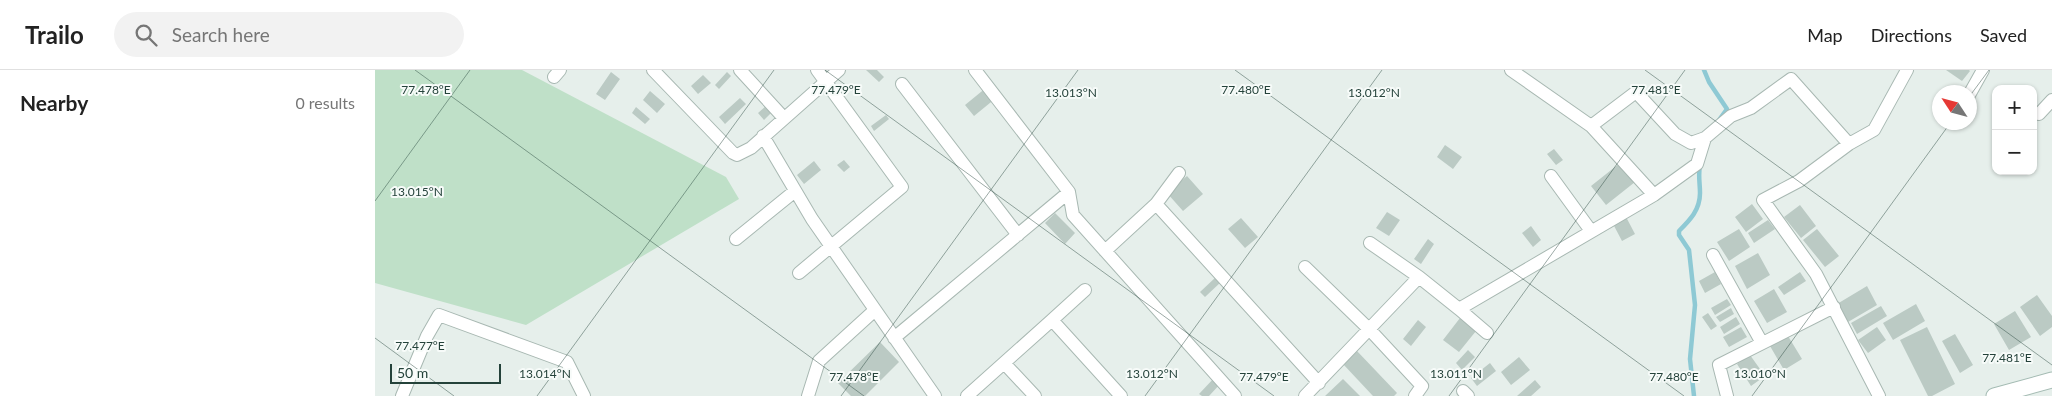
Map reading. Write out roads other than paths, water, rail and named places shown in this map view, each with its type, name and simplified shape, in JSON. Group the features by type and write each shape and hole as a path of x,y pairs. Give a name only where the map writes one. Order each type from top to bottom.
{"street":[{"path":"653,70 737,155 763,136 839,70"},
{"path":"740,70 783,118"},
{"path":"799,273 902,187 817,70"},
{"path":"975,70 1069,192 1073,215 1235,396"},
{"path":"1511,70 1591,126 1654,195"},
{"path":"1879,396 1816,274 1763,200 1799,180 1849,144 1874,130 1907,70"},
{"path":"1975,85 1983,70"},
{"path":"1591,126 1636,92 1675,134 1691,143 1705,138 1731,116 1751,108 1788,74 1849,144"},
{"path":"902,84 1018,235"},
{"path":"2039,114 2052,100"},
{"path":"763,136 831,247 935,396"},
{"path":"1459,309 1654,195 1697,164 1705,138"},
{"path":"1105,250 1157,204 1179,173"},
{"path":"1551,176 1591,231"},
{"path":"736,239 795,191"},
{"path":"894,338 1069,192"},
{"path":"1157,204 1319,383"},
{"path":"1370,243 1419,277 1487,333"},
{"path":"1713,255 1762,343"},
{"path":"1305,268 1370,330 1421,386 1415,396"},
{"path":"1305,396 1419,277"},
{"path":"967,396 1085,290"},
{"path":"1727,396 1719,365 1834,307"},
{"path":"807,396 819,360 875,310"},
{"path":"402,396 427,336 439,315 567,362 584,396"},
{"path":"1052,320 1121,396"},
{"path":"1004,363 1035,396"},
{"path":"1993,396 2052,380"}],"waterway":[{"path":"1704,70 1709,82 1727,109 1719,120"},
{"path":"1694,396 1690,359 1695,305 1689,250 1679,235 1679,231 1696,210 1700,199 1700,165"}]}
